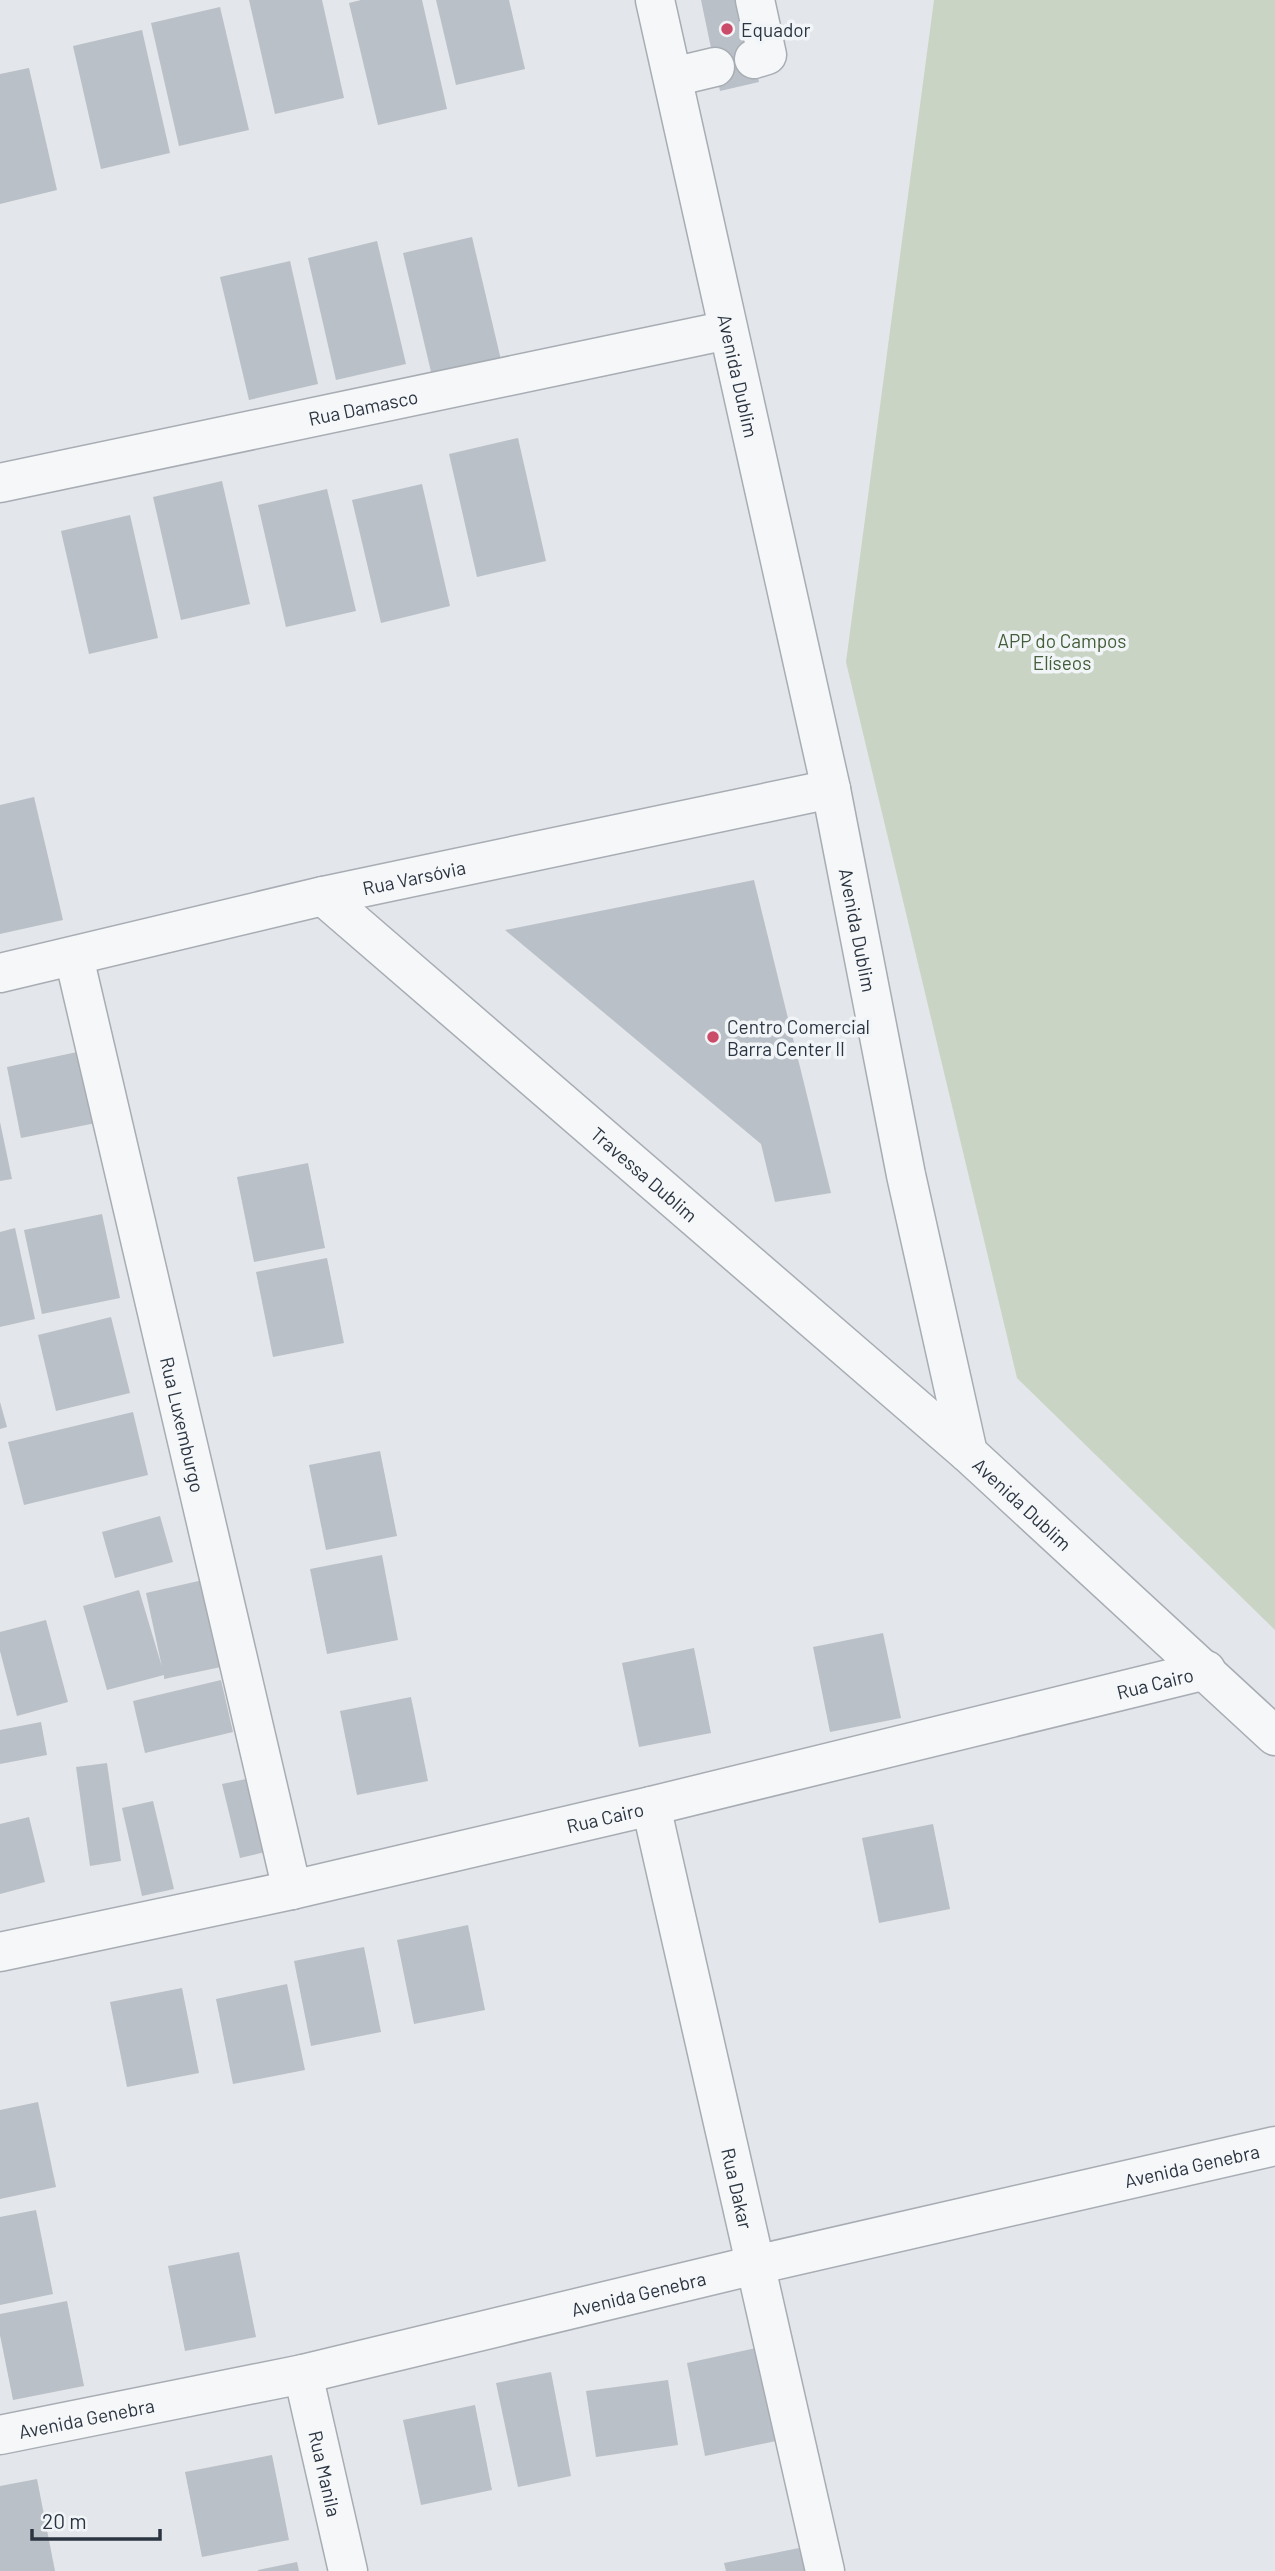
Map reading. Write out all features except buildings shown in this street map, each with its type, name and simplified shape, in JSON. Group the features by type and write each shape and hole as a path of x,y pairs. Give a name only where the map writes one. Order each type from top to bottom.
{"street":[{"name":"Avenida Dublim","path":"655,0 831,789 906,1175 968,1453 1275,1736"},
{"path":"754,59 767,55 755,0"},
{"path":"673,77 715,67"},
{"name":"Rua Damasco","path":"0,484 728,330"},
{"name":"Rua Varsóvia","path":"0,973 323,896 831,789"},
{"name":"Travessa Dublim","path":"323,896 968,1453"},
{"name":"Rua Luxemburgo","path":"74,957 292,1890"},
{"name":"Rua Cairo","path":"0,1952 292,1890 1206,1670"},
{"name":"Rua Dakar","path":"650,1805 825,2571"},
{"name":"Avenida Genebra","path":"0,2435 303,2374 755,2265 1275,2146"},
{"name":"Rua Manila","path":"303,2374 348,2571"}],"green space":[{"name":"APP do Campos Elíseos","path":"934,0 1275,0 1275,1630 1017,1378 846,662"}],"place":[{"name":"Equador","path":"727,29"},
{"name":"Centro Comercial Barra Center II","path":"713,1037"}]}
